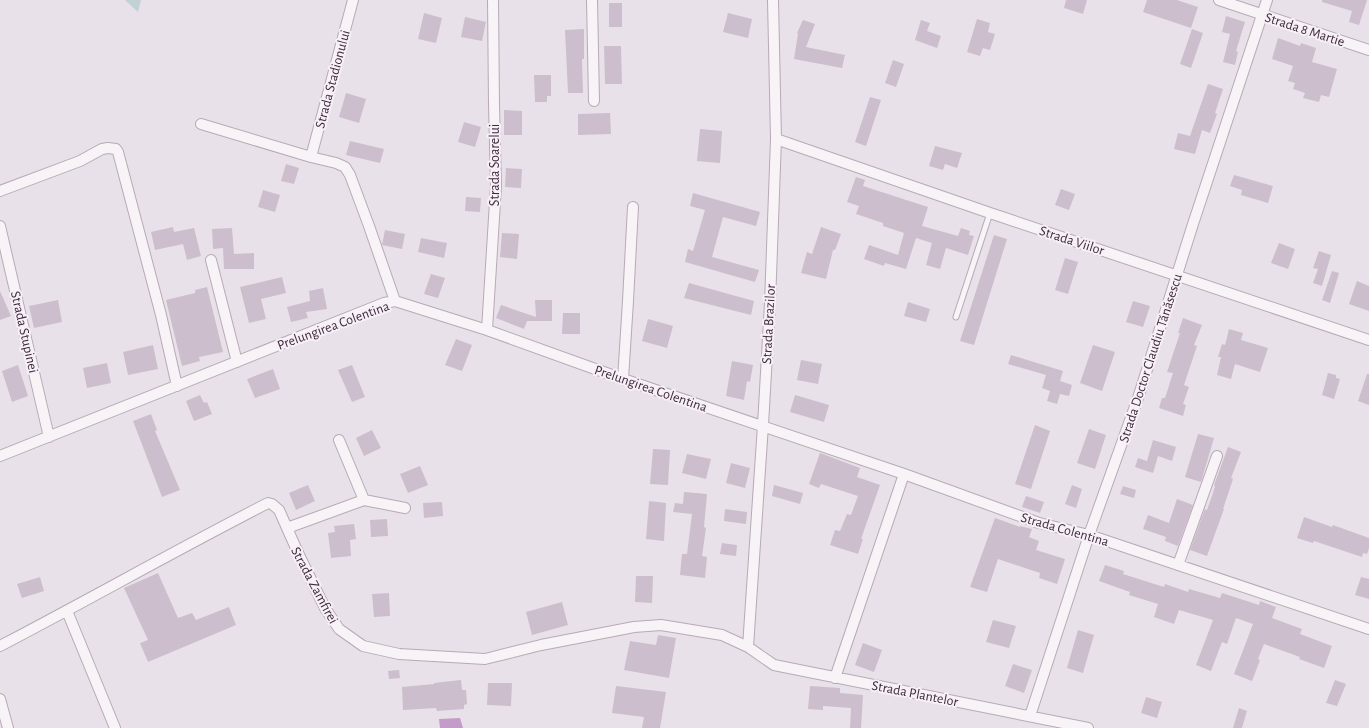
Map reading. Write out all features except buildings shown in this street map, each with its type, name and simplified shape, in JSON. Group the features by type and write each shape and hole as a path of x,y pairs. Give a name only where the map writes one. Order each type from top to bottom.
{"street":[{"name":"Strada Stadionului","path":"312,157 353,0"},
{"name":"Strada Soarelui","path":"487,330 496,186 493,0"},
{"path":"592,0 594,101"},
{"name":"Strada Brazilor","path":"748,647 770,303 776,139 773,0"},
{"name":"Strada 8 Martie","path":"1219,0 1369,50"},
{"name":"Strada Doctor Claudiu Tănăsescu","path":"1030,716 1089,535 1138,398 1178,276 1193,224 1267,0"},
{"path":"201,124 336,163 345,167 350,175 369,226 395,302"},
{"name":"Strada Viilor","path":"776,139 990,213 1369,340"},
{"path":"0,191 80,161 102,149 116,149 120,155 161,315 176,386"},
{"path":"623,379 628,309 632,207"},
{"name":"Strada Stupinei","path":"0,226 50,437"},
{"path":"211,260 237,362"},
{"name":"Prelungirea Colentina","path":"0,456 384,303 395,302 487,330 623,379 763,425"},
{"name":"Strada Colentina","path":"763,425 1040,523 1089,535 1369,629"},
{"path":"339,440 364,500"},
{"path":"1178,565 1217,456"},
{"path":"835,678 904,474"},
{"path":"287,528 364,500 405,508"},
{"name":"Strada Zamfirei","path":"0,646 268,503 272,504 279,510 325,608 335,624 339,629 363,646 399,654 485,659 542,645 634,627 661,626 722,635 748,647"},
{"path":"67,611 115,728"},
{"name":"Strada Plantelor","path":"748,647 774,664 835,678 1088,728"},
{"path":"0,699 3,717 8,728"}],"lane":[{"path":"956,317 990,213"}],"shaded area":[{"path":"125,0 141,0 138,12"},
{"path":"460,718 463,728 440,728 439,719"}]}
